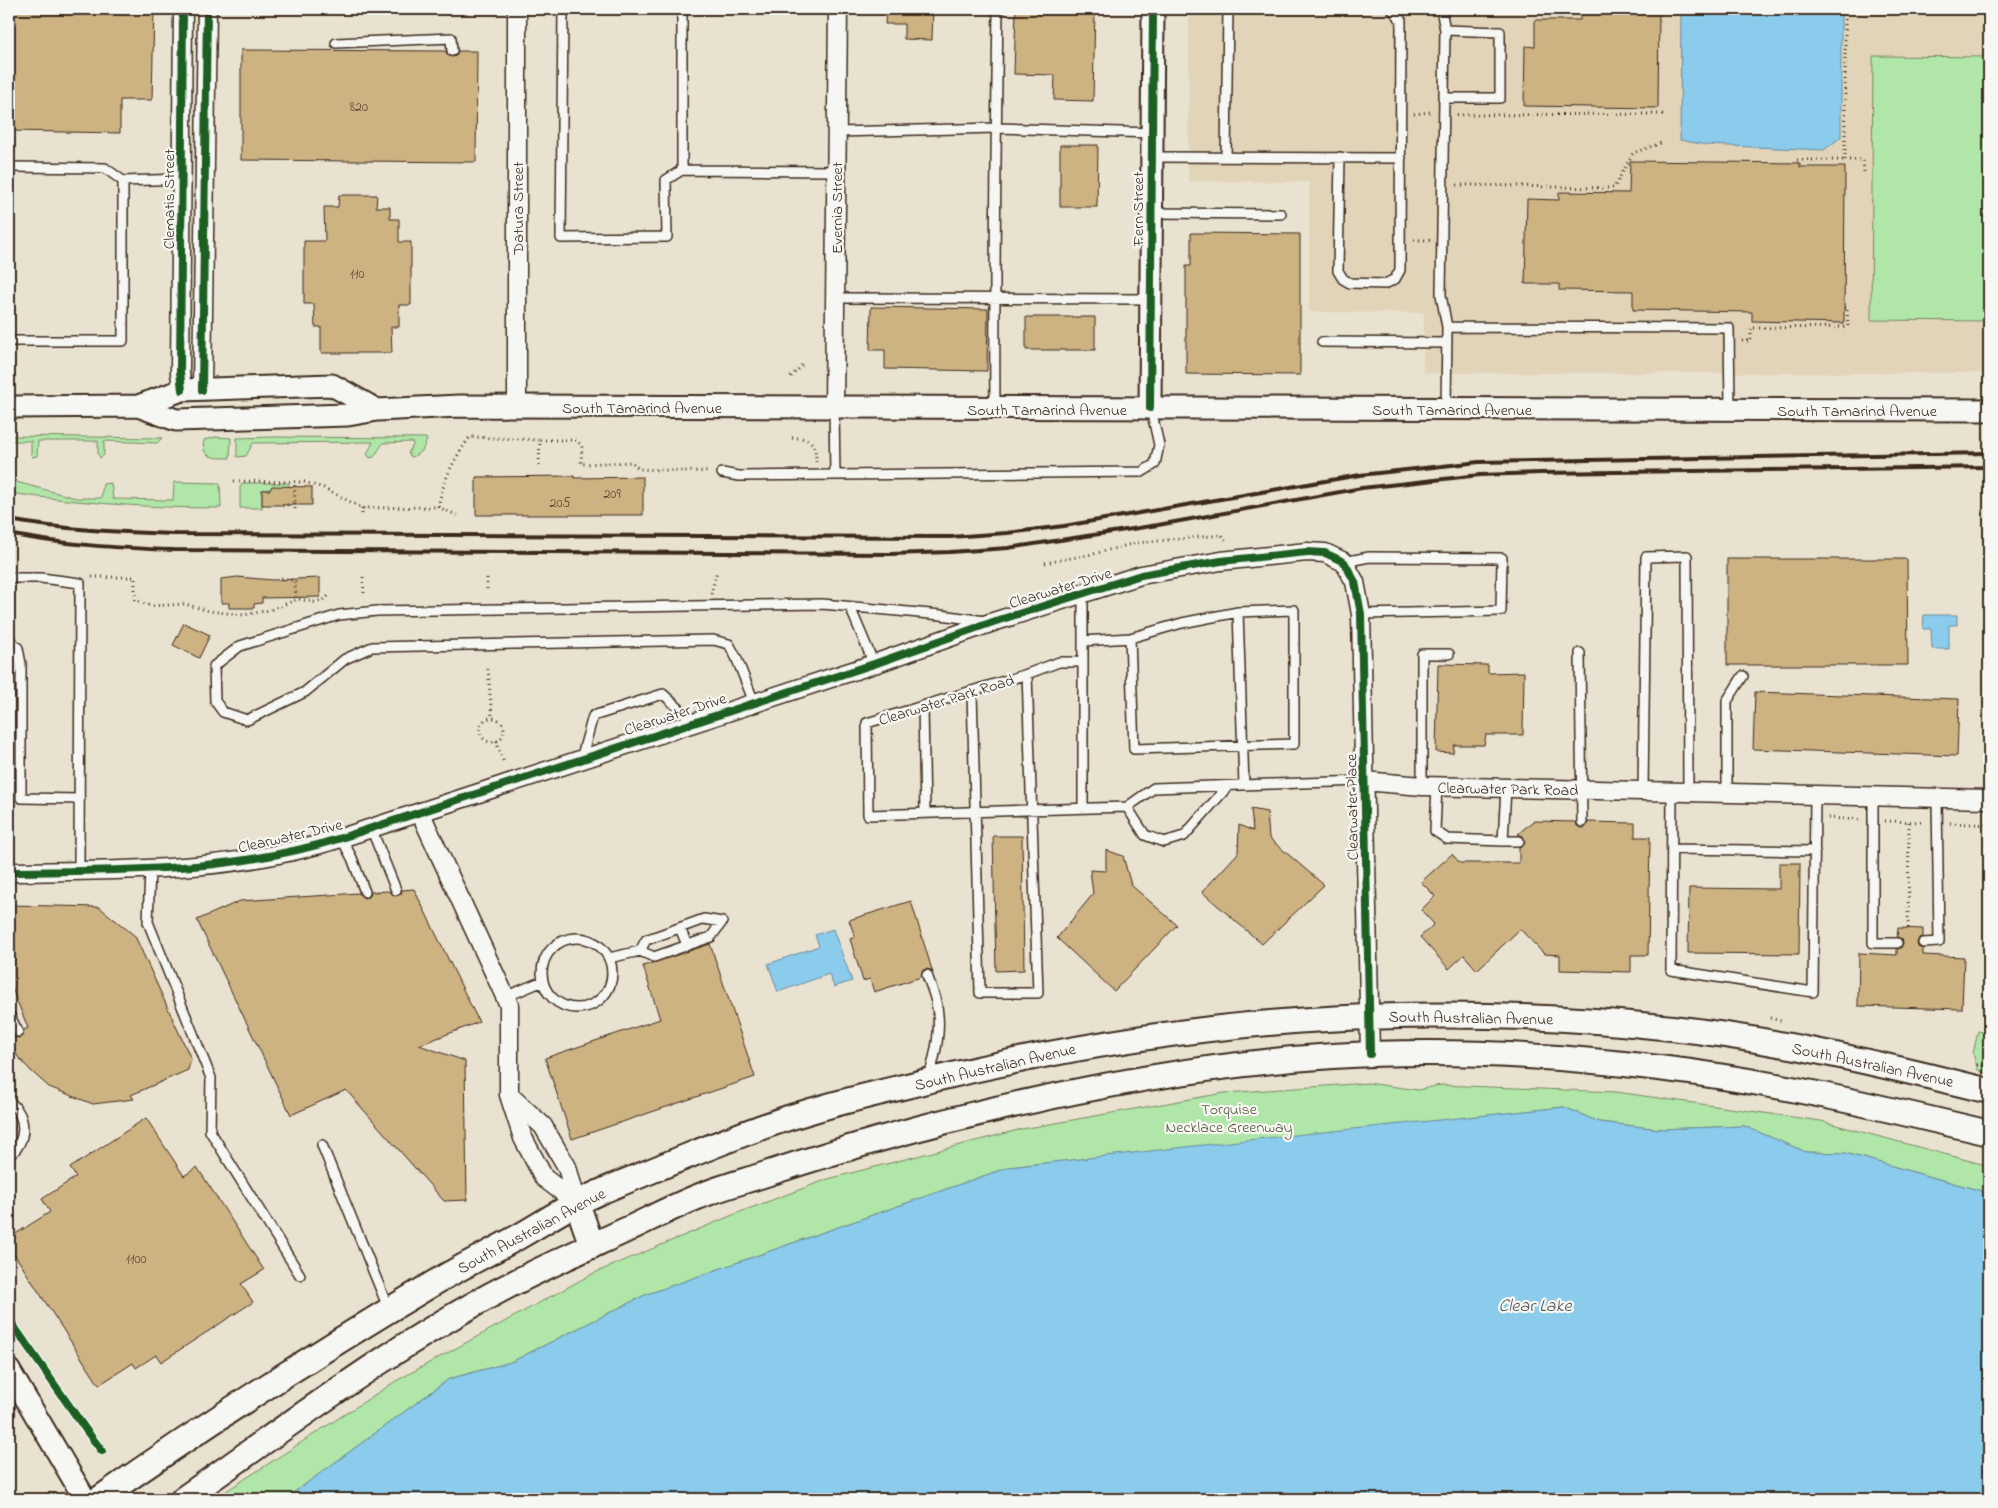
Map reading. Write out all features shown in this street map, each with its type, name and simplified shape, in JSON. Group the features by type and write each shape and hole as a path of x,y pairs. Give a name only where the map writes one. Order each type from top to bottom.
{"main road":[{"name":"South Australian Avenue","path":"98,1499 144,1467 389,1310 435,1282 577,1203 678,1160 787,1118 863,1096 988,1066 1062,1050 1152,1035 1247,1024 1370,1016 1494,1016 1580,1020 1675,1029 1770,1042 1863,1060 1989,1090"},
{"path":"183,1499 340,1389 426,1333 503,1288 705,1193 872,1141 1050,1096 1136,1080 1307,1058 1370,1054 1470,1054 1565,1059 1660,1068 1754,1081 1848,1099 1989,1133"},
{"path":"577,1203 592,1246"}],"street":[{"name":"Clematis Street","path":"183,9 180,372 192,390"},
{"path":"192,390 206,9"},
{"name":"Datura Street","path":"517,9 517,406"},
{"name":"Evernia Street","path":"834,408 838,9"},
{"name":"Fern Street","path":"1150,408 1153,9"},
{"path":"9,407 138,406 192,390 332,385 378,410"},
{"path":"196,419 208,408 265,387"},
{"name":"South Tamarind Avenue","path":"138,406 176,420 348,415 378,410 517,406 995,409 1989,410"},
{"name":"Clearwater Drive","path":"9,872 150,870 218,864 265,857 341,838 874,664 993,622 1141,575 1221,561 1307,552 1325,553 1344,562"},
{"name":"Clearwater Place","path":"1344,562 1355,582 1361,614 1370,1054"},
{"name":"Clearwater Park Road","path":"1364,781 1429,786 1989,798"},
{"path":"420,812 509,1005 509,1095 523,1138 544,1178 577,1203"},
{"path":"509,1095 543,1126 568,1167 577,1203"},
{"path":"9,1370 85,1499"}],"lane":[{"path":"563,9 561,238 666,237 666,180 682,170 836,171"},
{"path":"682,9 682,170"},
{"path":"995,409 994,298 998,9"},
{"path":"1226,157 1228,9"},
{"path":"1340,157 1338,271 1343,279 1350,283 1385,284 1395,279 1400,270 1401,20 1392,9"},
{"path":"1441,9 1445,30 1440,240 1441,295 1447,327 1446,409"},
{"path":"1443,98 1500,98 1500,32 1445,30"},
{"path":"336,43 451,38 452,51"},
{"path":"837,132 997,128 1152,133"},
{"path":"1152,156 1401,158"},
{"path":"9,167 105,168 123,181 182,179"},
{"path":"9,341 123,341 123,181"},
{"path":"1151,213 1281,214"},
{"path":"835,298 1150,299"},
{"path":"1447,327 1729,328 1730,409"},
{"path":"1322,342 1447,343"},
{"path":"834,408 835,475"},
{"path":"722,473 739,476 1142,472 1155,464 1159,444 1150,408"},
{"path":"1643,791 1646,557 1687,556 1680,792 1672,849 1671,970 1813,992 1815,795"},
{"path":"1344,562 1369,557 1502,558 1501,611 1361,614"},
{"path":"9,578 41,578 80,583 79,871"},
{"path":"1082,807 1083,594"},
{"path":"754,702 729,644 713,640 372,647 345,659 305,692 247,720 223,712 215,701 214,666 240,646 339,615 376,611 822,604 941,615 993,622"},
{"path":"850,607 874,664"},
{"path":"1084,641 1130,638 1182,623 1238,612 1294,610 1294,744 1134,749 1130,638"},
{"path":"1238,612 1244,785"},
{"path":"9,639 18,648 21,664 21,798 80,799"},
{"path":"1580,653 1582,822"},
{"path":"1449,654 1422,654 1429,786 1434,831 1448,839 1519,842"},
{"path":"1027,674 1058,662 1084,662"},
{"name":"Clearwater Park Road","path":"1033,810 1027,674 867,723 868,815 1033,810 1082,807 1127,808 1154,788 1364,781"},
{"path":"1727,793 1727,701 1743,676"},
{"path":"972,691 980,993 1038,993 1033,810"},
{"path":"580,759 593,716 663,694 694,722"},
{"path":"922,706 925,813"},
{"path":"1127,808 1145,835 1164,842 1184,836 1228,786"},
{"path":"1503,841 1506,788"},
{"path":"1873,796 1873,943 1897,943"},
{"path":"1923,943 1939,942 1937,797"},
{"path":"371,828 396,890"},
{"path":"341,838 352,858 365,892"},
{"path":"1672,849 1815,851"},
{"path":"150,870 148,922 211,1078 210,1131 300,1275"},
{"path":"609,958 640,951 654,957 711,937 722,922 704,919 646,940 640,951"},
{"path":"680,928 686,946"},
{"path":"571,939 593,942 609,958 612,969 611,981 607,991 600,1000 590,1006 578,1008 566,1006 556,1001 548,992 543,981 542,970 545,959 560,942 571,939"},
{"path":"927,975 936,1002 938,1035 936,1054 928,1081"},
{"path":"505,997 543,981"},
{"path":"9,1014 18,1032"},
{"path":"9,1102 15,1106 21,1116 23,1127 22,1138 18,1148 9,1156"},
{"path":"322,1145 389,1310"}],"path":[{"path":"1845,9 1845,160"},
{"path":"1401,116 1443,110"},
{"path":"1456,115 1664,114"},
{"path":"1457,185 1614,188 1633,153 1664,142"},
{"path":"1796,160 1864,160 1864,172"},
{"path":"1400,240 1440,240"},
{"path":"1729,341 1751,341 1751,328 1848,327 1848,308 1844,308"},
{"path":"791,377 804,363"},
{"path":"438,507 441,492 453,460 470,437 576,440 582,446 581,464 632,462 639,469 722,473"},
{"path":"792,438 804,438 815,447 815,475"},
{"path":"539,465 540,440"},
{"path":"234,481 304,482 324,488 362,508 438,507 459,516"},
{"path":"294,482 295,508"},
{"path":"282,506 295,503"},
{"path":"362,508 362,516"},
{"path":"1045,563 1093,554 1136,543 1222,535 1225,540"},
{"path":"711,595 718,571"},
{"path":"80,583 89,577 135,577 134,600 151,606 185,604 209,611 244,615 270,610 296,600 314,602 326,599 330,593"},
{"path":"363,577 364,593"},
{"path":"281,578 295,579 296,600"},
{"path":"487,578 487,590"},
{"path":"488,669 492,718"},
{"path":"492,718 500,721 504,728 502,736 496,741 485,740 479,730 484,720 492,718"},
{"path":"496,741 504,763"},
{"path":"1816,818 1989,825"},
{"path":"1908,928 1909,822"}],"shaded area":[{"path":"1189,9 1989,9 1989,373 1423,373 1424,313 1309,312 1309,182 1188,181"}],"green space":[{"path":"1873,56 1989,57 1989,321 1871,320"},
{"path":"9,436 162,438 157,443 104,441 104,455 100,458 98,454 98,441 38,441 37,456 33,457 31,455 31,441 9,441"},
{"path":"216,437 231,438 230,458 210,456 204,451 204,440"},
{"path":"237,438 426,438 427,440 422,451 413,457 408,453 413,445 412,442 383,443 374,457 370,458 367,454 373,442 253,443 246,456 237,457"},
{"path":"9,480 76,498 101,498 103,484 111,483 113,499 173,500 174,482 220,483 221,508 141,506 35,497 9,493"},
{"path":"243,483 288,483 290,488 262,490 262,508 240,508 240,487"},
{"path":"1978,1031 1989,1033 1989,1074 1978,1070 1973,1054"},
{"name":"Torquise Necklace Greenway","path":"1368,1083 1418,1090 1440,1085 1616,1092 1821,1121 1989,1166 1989,1193 1845,1153 1806,1152 1744,1126 1660,1129 1599,1122 1564,1107 1009,1167 645,1295 511,1362 449,1379 285,1499 214,1499 396,1381 592,1274 740,1212 828,1179 1022,1129 1224,1093"}],"water":[{"path":"1681,9 1841,9 1841,137 1824,150 1706,145 1680,140"},
{"path":"1924,615 1957,615 1957,625 1949,625 1949,649 1932,649 1931,629 1923,629"},
{"path":"833,929 852,981 834,987 829,974 778,992 768,964 819,946 815,935"},
{"name":"Clear Lake","path":"1564,1107 1599,1122 1660,1129 1744,1126 1806,1152 1845,1153 1989,1193 1989,1499 285,1499 449,1379 511,1362 645,1295 1009,1167"}],"building":[{"path":"9,9 154,9 152,100 120,100 120,133 9,131"},
{"path":"886,9 933,9 932,40 904,39 904,24 885,24"},
{"path":"1016,9 1095,9 1093,101 1054,100 1055,75 1014,74"},
{"path":"1580,9 1659,9 1658,108 1524,106 1525,46 1535,47 1535,20 1580,20"},
{"path":"241,50 446,51 447,55 452,57 456,56 458,51 477,51 476,162 241,160"},
{"path":"1060,145 1098,145 1097,207 1060,207"},
{"path":"1630,161 1800,163 1800,167 1845,167 1844,323 1752,321 1752,312 1633,310 1633,291 1559,290 1559,284 1525,284 1527,199 1559,200 1559,192 1629,193"},
{"path":"339,195 377,195 376,207 390,207 390,219 399,219 399,242 411,242 411,305 399,305 399,327 391,327 392,353 321,353 321,327 315,327 314,304 304,304 304,241 325,241 324,207 338,207"},
{"path":"1191,233 1300,234 1300,375 1186,374 1186,266 1191,266"},
{"path":"871,307 988,309 987,371 885,369 885,350 870,350"},
{"path":"1026,317 1095,317 1095,350 1026,350"},
{"path":"574,476 574,478 643,477 643,515 476,515 476,477"},
{"path":"272,486 312,487 312,505 262,505 262,490 270,490"},
{"path":"1727,559 1907,559 1908,665 1727,665"},
{"path":"237,577 273,580 320,578 320,597 262,598 262,603 254,604 254,608 229,608 229,603 221,603 221,579"},
{"path":"184,623 210,635 199,658 173,645"},
{"path":"1438,664 1488,665 1488,673 1524,672 1523,735 1486,735 1484,745 1454,745 1453,753 1436,752"},
{"path":"1755,692 1959,699 1957,756 1753,749"},
{"path":"1251,809 1267,812 1269,838 1324,885 1262,944 1202,892 1238,853 1239,825 1253,831"},
{"path":"1533,821 1576,822 1577,826 1582,828 1586,827 1588,822 1635,823 1635,837 1650,837 1648,955 1631,955 1631,972 1560,970 1560,955 1544,954 1520,929 1477,970 1464,955 1449,969 1420,937 1434,924 1421,910 1435,896 1421,882 1452,854 1460,863 1519,863 1519,847 1524,845 1525,841 1523,836 1518,834"},
{"path":"993,836 1022,836 1024,970 996,971"},
{"path":"1106,850 1123,856 1131,885 1177,925 1114,991 1057,938 1093,894 1090,870 1106,871"},
{"path":"1779,863 1800,863 1799,954 1688,953 1689,888 1779,889"},
{"path":"414,889 479,1022 419,1045 465,1061 467,1200 444,1201 346,1090 291,1115 197,920 240,901 359,893 364,898 370,896 371,892 389,891 396,896 401,894 402,890"},
{"path":"911,901 933,973 931,970 925,969 922,971 921,977 874,992 870,979 863,981 850,939 855,937 849,920"},
{"path":"9,905 99,907 135,936 191,1059 188,1070 131,1095 134,1099 93,1104 49,1087 31,1071 18,1057 9,1040 9,1036 12,1035 17,1038 21,1037 24,1030 28,1028 9,981"},
{"path":"1898,928 1923,929 1923,937 1919,938 1917,943 1918,947 1923,949 1923,955 1964,957 1962,1009 1858,1006 1859,953 1897,955 1897,949 1901,948 1903,943 1902,939 1897,937"},
{"path":"710,944 755,1077 572,1139 545,1058 660,1019 643,966"},
{"path":"146,1118 184,1176 197,1167 264,1270 241,1284 253,1302 161,1362 156,1355 136,1368 133,1363 99,1385 9,1246 9,1238 50,1212 42,1199 76,1177 70,1168"}],"railway":[{"path":"9,520 71,528 175,534 950,537 1064,526 1360,475 1479,462 1989,453"},
{"path":"9,534 70,543 174,550 890,554 950,552 1008,548 1158,525 1362,488 1480,475 1989,467"}],"cycle path":[{"path":"182,390 180,372 183,9"},
{"path":"202,390 207,9"},
{"path":"1150,408 1153,9"},
{"path":"9,872 135,870 218,864 300,849 341,838 874,664 993,622 1141,575 1221,561 1307,552 1325,553 1344,562 1355,582 1361,614 1370,1054"},
{"path":"9,1316 15,1328 102,1451"}]}
